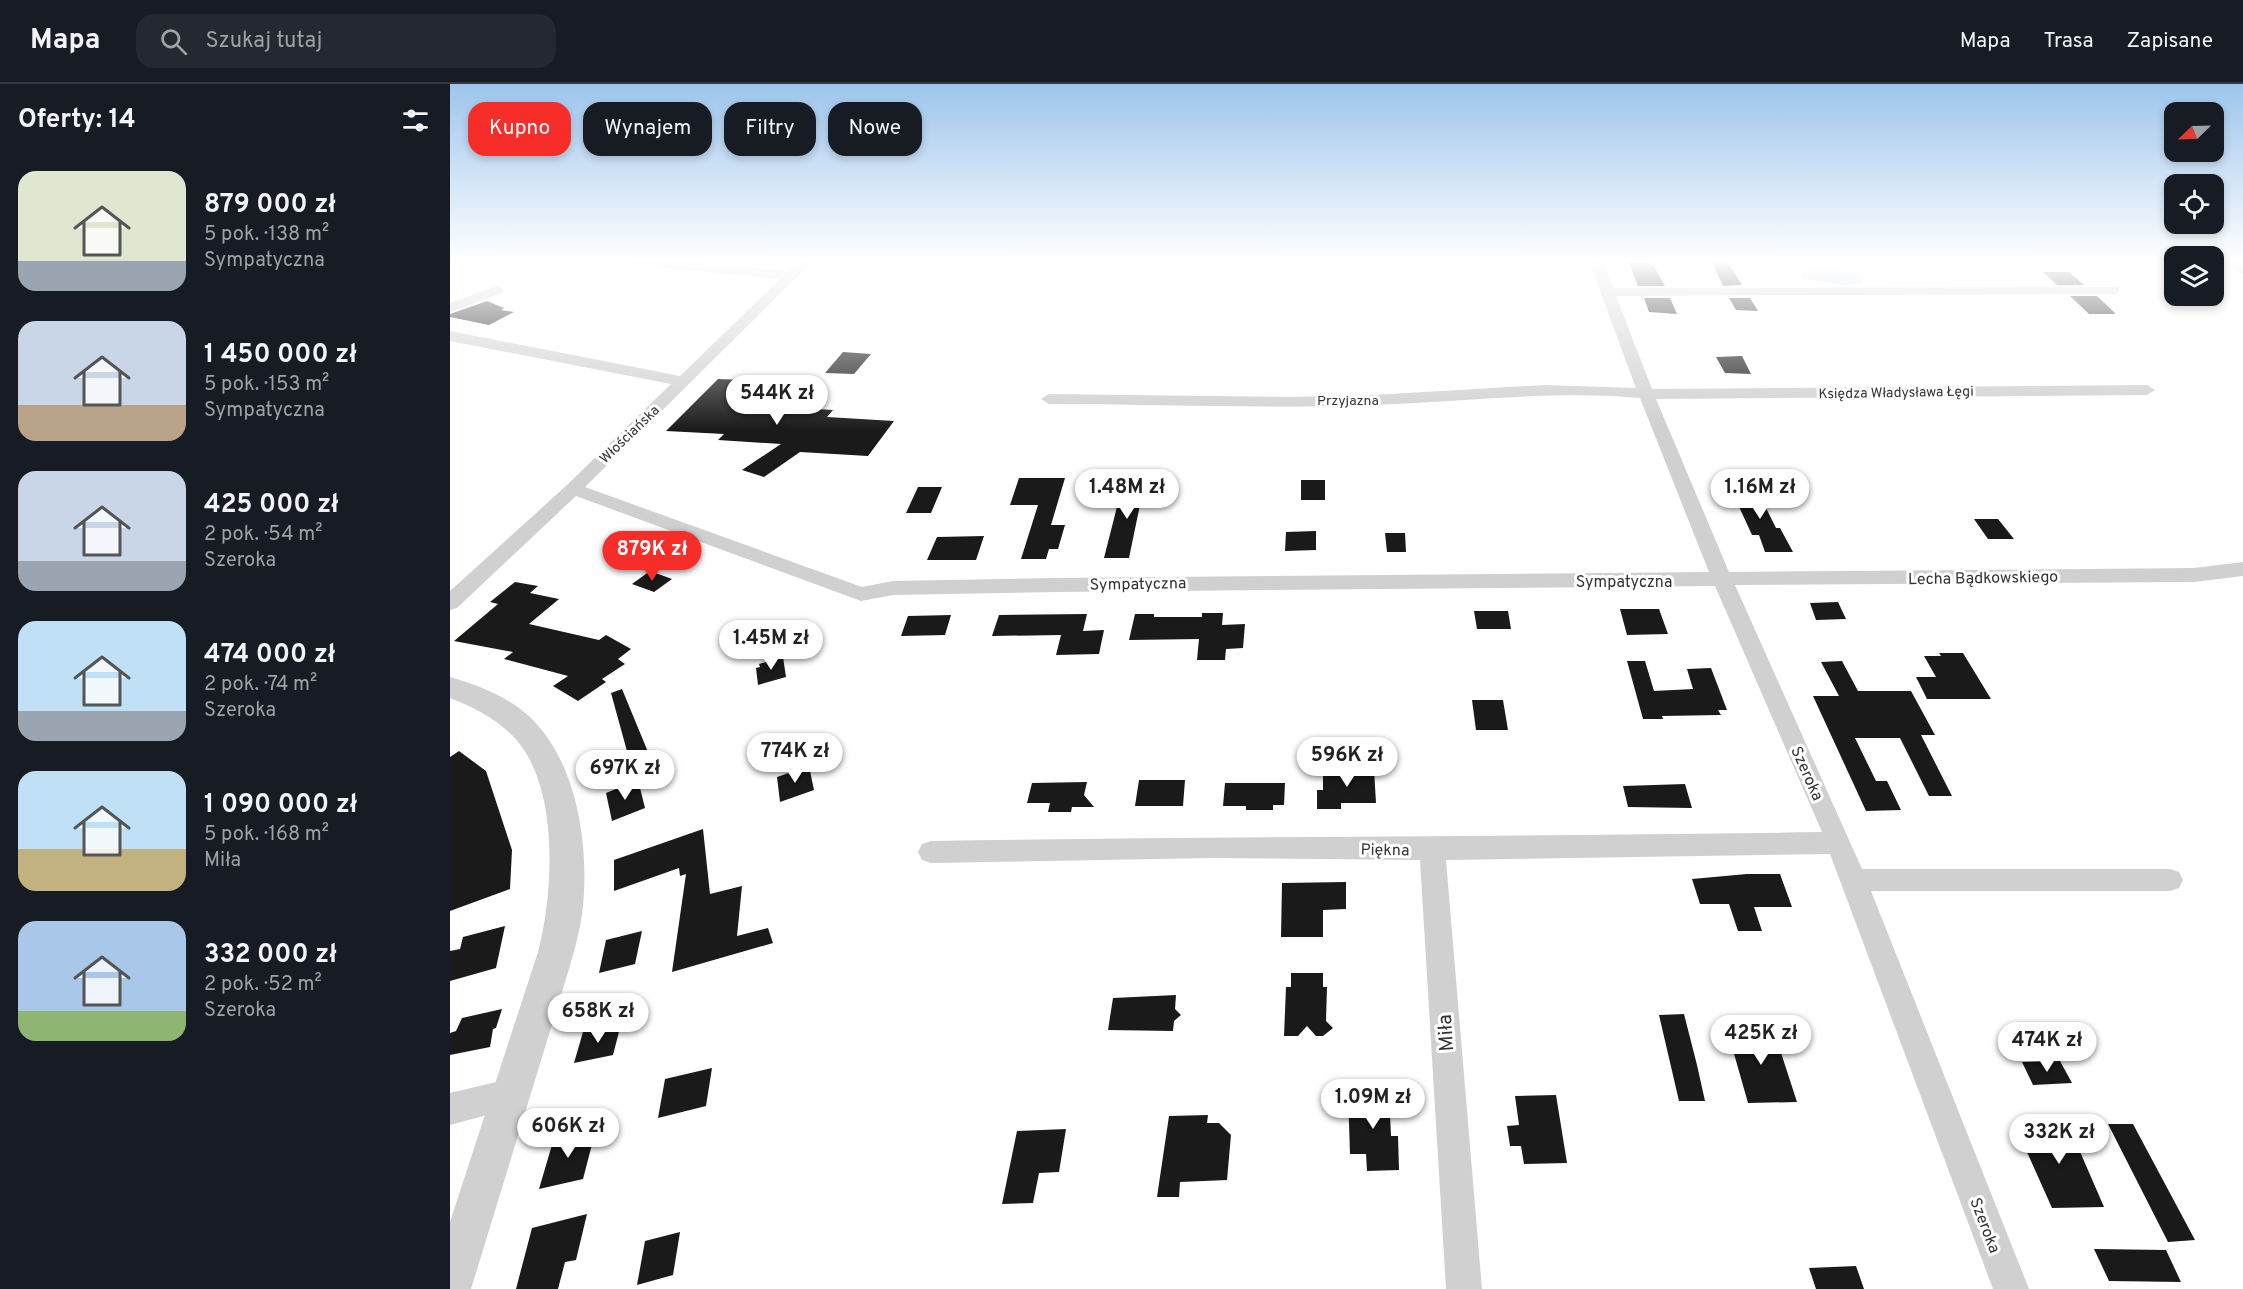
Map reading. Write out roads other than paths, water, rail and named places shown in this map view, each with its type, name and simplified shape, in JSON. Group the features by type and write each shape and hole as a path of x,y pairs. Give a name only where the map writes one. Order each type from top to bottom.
{"street":[{"name":"Włościańska","path":"450,603 573,489 749,317"},
{"name":"Szeroka","path":"1618,317 1646,394 1723,581 1839,843 2011,1289"},
{"path":"450,336 683,381"},
{"name":"Przyjazna","path":"1049,399 1365,400 1557,389 1599,389 1646,394"},
{"name":"Księdza Władysława Łęgi","path":"1646,394 2146,390"},
{"name":"Sympatyczna","path":"573,489 861,594 893,588 1126,583 1723,581"},
{"name":"Lecha Bądkowskiego","path":"1723,581 2194,574 2243,569"},
{"path":"450,687 497,706 523,727 542,751 555,780 568,870 564,916 513,1094 450,1286"},
{"name":"Piękna","path":"931,852 1213,847 1432,849 1839,843"},
{"name":"Miła","path":"1432,849 1464,1289"},
{"path":"1853,880 2170,880"},
{"path":"450,1109 513,1094"}]}
